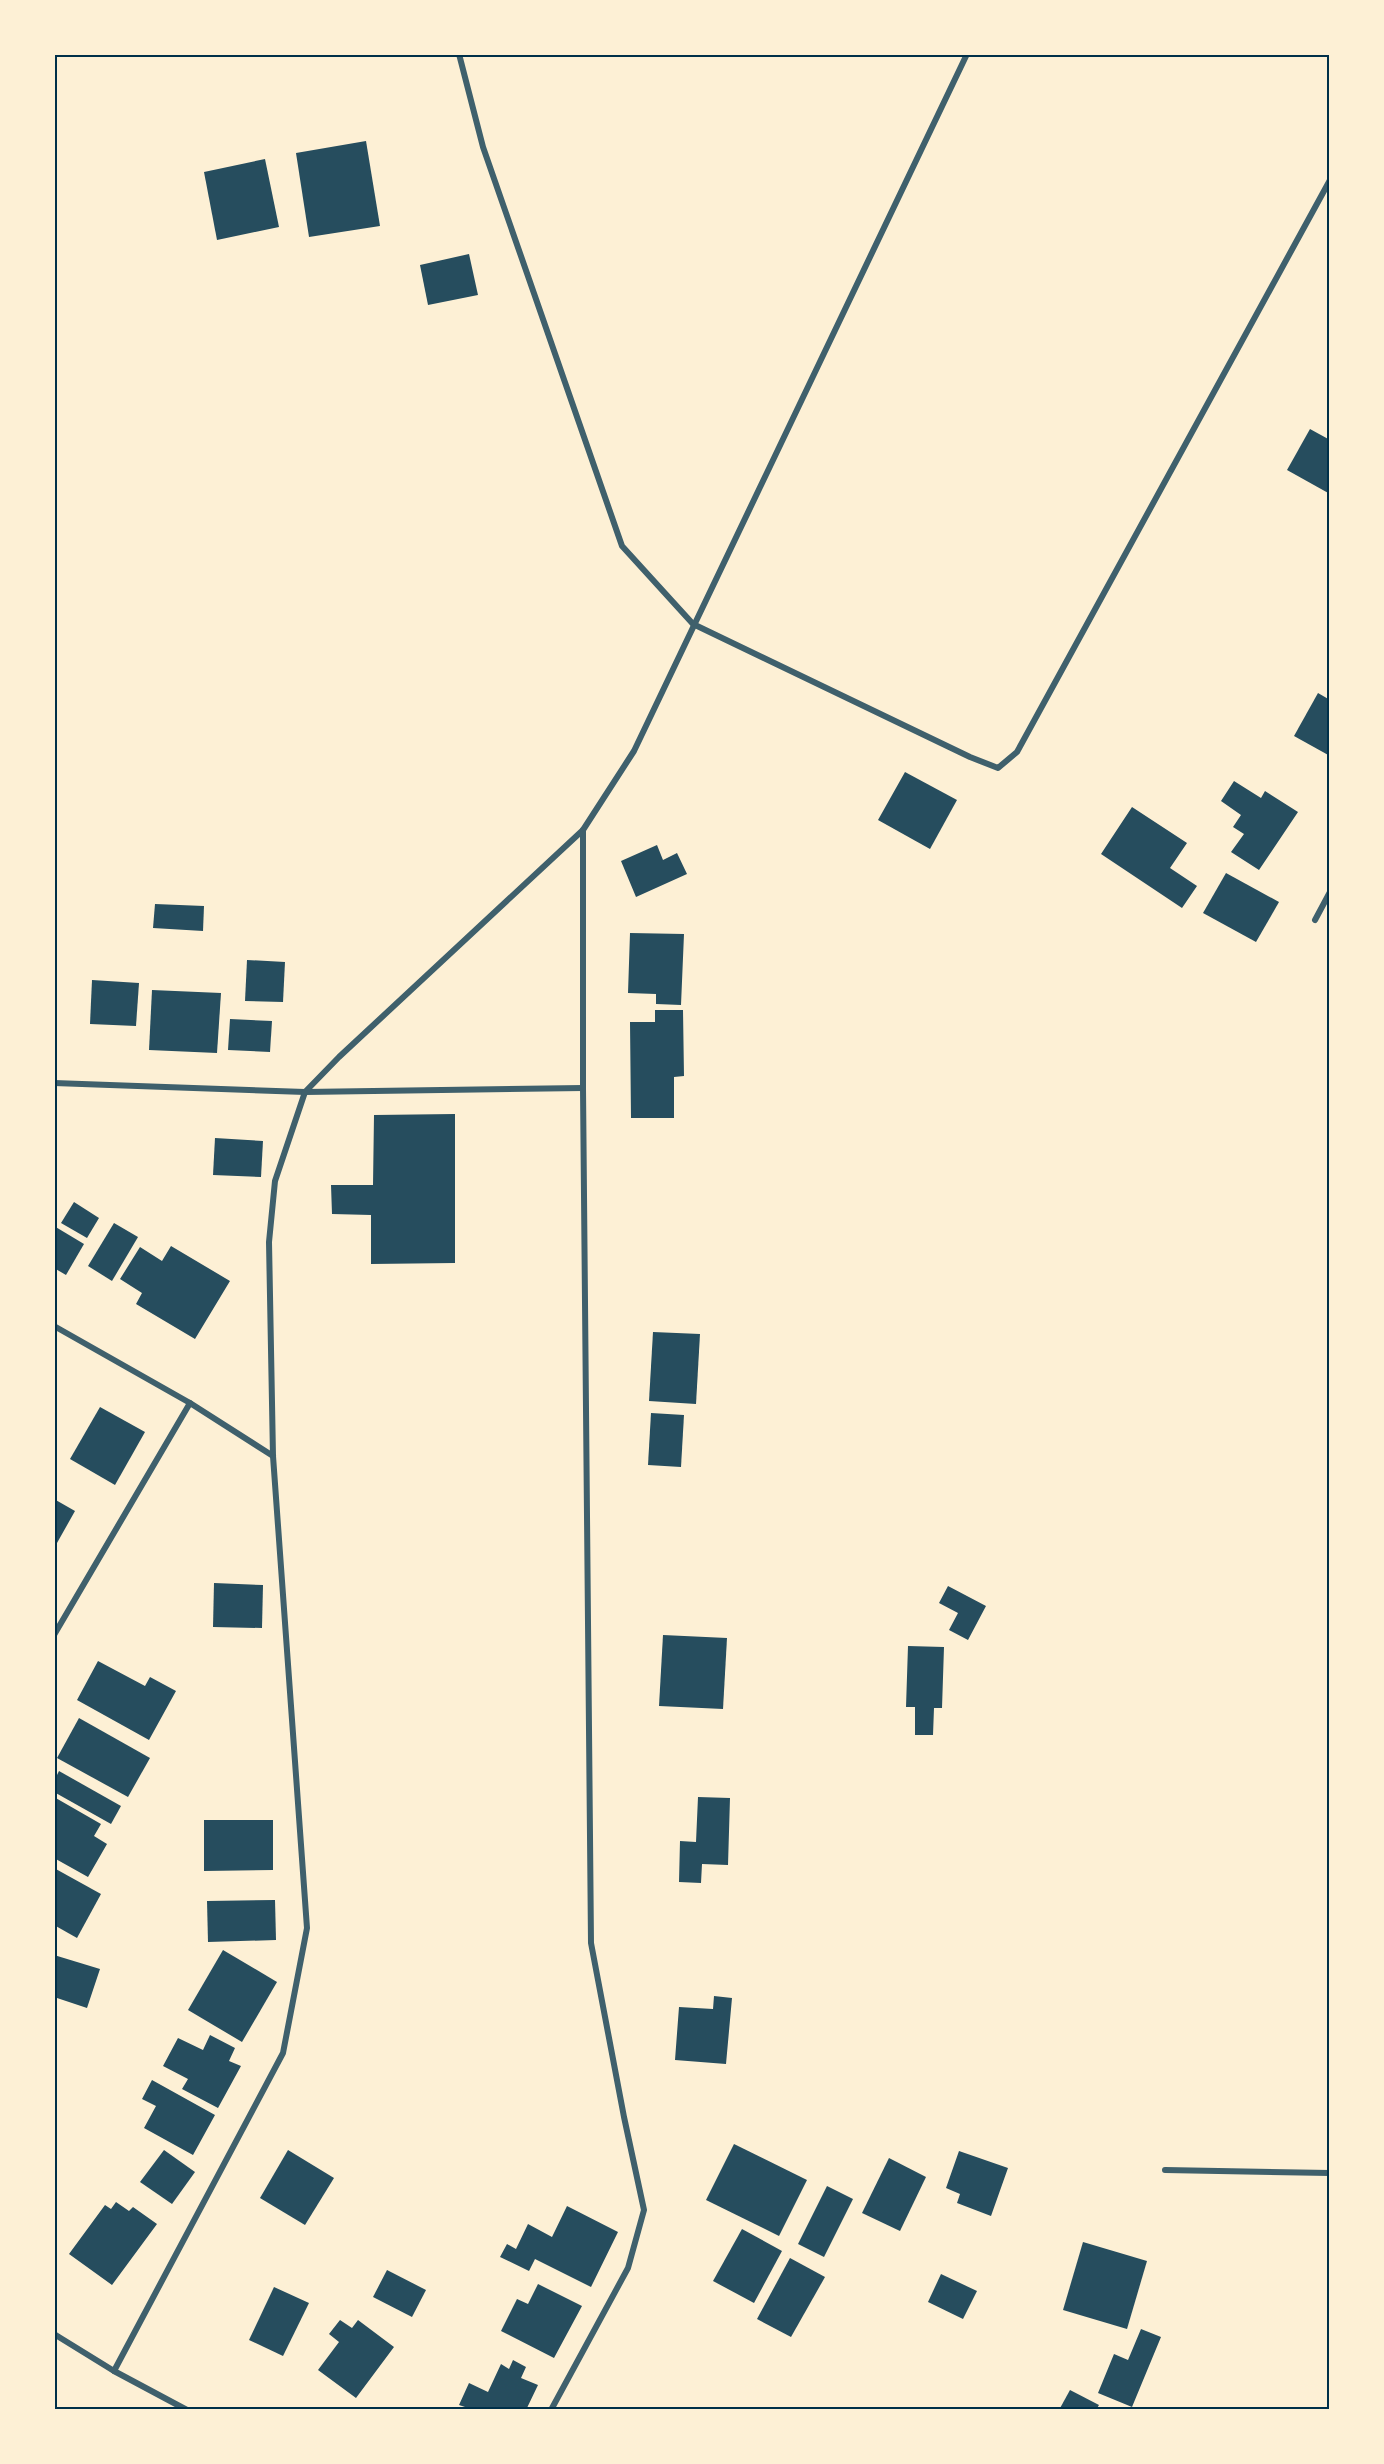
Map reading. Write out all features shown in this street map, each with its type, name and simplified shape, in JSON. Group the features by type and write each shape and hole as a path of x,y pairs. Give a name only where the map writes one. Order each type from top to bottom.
{"street":[{"path":"459,54 483,147 622,546 693,624 970,757 998,768 1017,752 1330,180"},
{"path":"114,2371 283,2053 307,1928 273,1456 268,1242 276,1181 305,1092 339,1057 583,830 634,751 967,54"},
{"path":"551,2410 628,2268 644,2210 591,1943 583,1088 583,830"},
{"path":"1315,920 1330,892"},
{"path":"54,1083 305,1092 583,1088"},
{"path":"54,1326 190,1403 273,1456"},
{"path":"54,1635 190,1403"},
{"path":"1165,2170 1330,2173"},
{"path":"54,2334 114,2371 187,2410"}],"building":[{"path":"366,141 380,226 309,237 296,153"},
{"path":"265,159 279,227 217,240 204,172"},
{"path":"469,254 478,295 428,305 420,265"},
{"path":"1310,429 1330,440 1330,494 1287,470"},
{"path":"1318,693 1330,700 1330,756 1294,736"},
{"path":"905,772 957,800 930,849 878,820"},
{"path":"1234,781 1261,798 1265,791 1298,812 1259,870 1231,852 1244,834 1233,827 1241,815 1221,801"},
{"path":"1132,807 1187,843 1170,868 1197,886 1182,908 1101,854"},
{"path":"657,845 663,860 677,853 687,874 636,897 621,861"},
{"path":"1226,873 1279,902 1256,942 1203,913"},
{"path":"155,904 204,906 203,931 153,928"},
{"path":"630,933 684,934 681,1005 656,1004 656,994 628,993"},
{"path":"247,960 285,962 283,1002 245,1001"},
{"path":"92,980 139,983 136,1026 90,1024"},
{"path":"152,990 221,993 217,1053 149,1050"},
{"path":"655,1010 683,1010 684,1076 674,1077 674,1118 631,1118 630,1022 655,1022"},
{"path":"230,1019 272,1021 270,1052 228,1050"},
{"path":"455,1114 455,1263 371,1264 371,1215 332,1214 331,1185 373,1185 374,1115"},
{"path":"215,1138 263,1141 261,1177 213,1175"},
{"path":"74,1202 99,1218 87,1238 61,1223"},
{"path":"114,1223 138,1237 112,1281 88,1266"},
{"path":"54,1226 84,1244 66,1275 54,1268"},
{"path":"171,1246 230,1281 195,1339 136,1304 142,1293 120,1279 140,1247 162,1261"},
{"path":"653,1332 700,1334 696,1404 649,1401"},
{"path":"100,1407 145,1432 115,1485 70,1459"},
{"path":"651,1413 684,1415 681,1467 648,1465"},
{"path":"54,1499 75,1511 57,1543 54,1542"},
{"path":"214,1583 263,1585 262,1628 213,1627"},
{"path":"948,1586 986,1606 968,1640 949,1630 958,1613 939,1603"},
{"path":"663,1635 727,1638 723,1709 659,1706"},
{"path":"908,1646 944,1647 942,1708 934,1708 933,1735 915,1735 915,1707 906,1707"},
{"path":"98,1661 145,1686 150,1677 176,1691 149,1740 77,1700"},
{"path":"79,1718 150,1758 128,1797 57,1758"},
{"path":"59,1771 121,1806 111,1824 54,1792 54,1781"},
{"path":"54,1797 101,1824 94,1836 107,1844 88,1877 54,1858"},
{"path":"698,1797 730,1798 728,1865 702,1864 701,1883 679,1882 680,1841 696,1842"},
{"path":"204,1820 273,1820 273,1870 204,1871"},
{"path":"54,1868 101,1894 77,1938 54,1925"},
{"path":"275,1900 276,1940 208,1942 207,1901"},
{"path":"223,1950 277,1982 242,2042 188,2010"},
{"path":"54,1955 100,1969 87,2008 54,1997"},
{"path":"714,1996 732,1998 726,2064 675,2060 679,2007 713,2009"},
{"path":"210,2035 235,2048 229,2061 241,2066 218,2108 182,2089 188,2079 163,2066 178,2038 203,2050"},
{"path":"152,2080 215,2115 193,2155 144,2128 156,2106 142,2099"},
{"path":"734,2144 807,2180 779,2236 706,2200"},
{"path":"164,2150 195,2172 172,2204 140,2182"},
{"path":"288,2150 334,2178 305,2225 260,2198"},
{"path":"959,2151 1008,2168 991,2216 957,2203 960,2194 946,2188"},
{"path":"889,2158 926,2177 900,2231 862,2213"},
{"path":"827,2186 853,2199 824,2257 798,2244"},
{"path":"116,2202 129,2211 133,2207 157,2224 112,2285 69,2254 105,2205 111,2209"},
{"path":"567,2206 618,2232 591,2287 535,2259 529,2271 500,2257 507,2244 516,2249 528,2224 552,2237"},
{"path":"742,2229 782,2251 754,2303 713,2281"},
{"path":"1083,2242 1147,2261 1127,2329 1063,2310"},
{"path":"790,2258 825,2277 791,2337 757,2319"},
{"path":"387,2270 426,2290 412,2317 373,2297"},
{"path":"941,2274 977,2291 963,2319 928,2302"},
{"path":"538,2284 582,2306 554,2358 501,2331 517,2299 528,2304"},
{"path":"274,2287 309,2303 283,2356 249,2340"},
{"path":"340,2320 352,2328 358,2320 394,2347 356,2398 318,2370 339,2342 329,2334"},
{"path":"1141,2329 1161,2337 1132,2407 1098,2393 1114,2354 1128,2360"},
{"path":"513,2360 526,2367 521,2378 538,2385 526,2410 463,2410 465,2407 459,2405 469,2383 488,2392 501,2364 509,2369"},
{"path":"1070,2390 1099,2405 1096,2410 1059,2410"}]}
